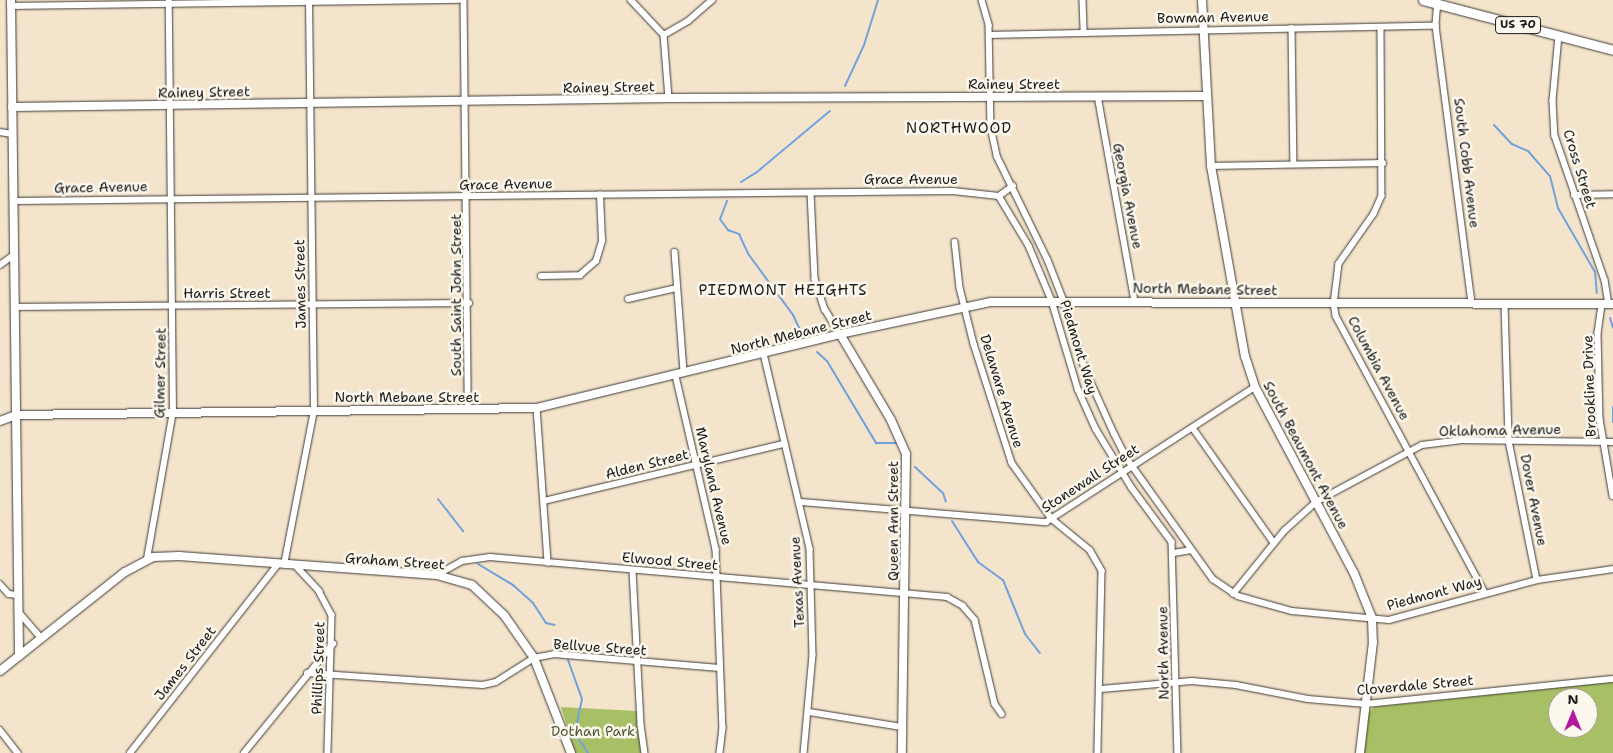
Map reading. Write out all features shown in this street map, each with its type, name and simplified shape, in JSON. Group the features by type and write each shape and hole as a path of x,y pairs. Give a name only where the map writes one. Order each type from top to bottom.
{"main road":[{"name":"US 70","path":"1423,0 1438,2 1613,50"}],"street":[{"path":"18,656 11,3 459,0"},
{"name":"South Saint John Street","path":"464,0 468,197 468,410"},
{"path":"630,0 664,35 669,98"},
{"path":"664,35 688,21 712,0"},
{"name":"Piedmont Way","path":"982,0 990,35 990,97 994,147 1064,301 1093,390 1132,466 1213,579 1233,594 1302,613 1396,619 1537,580 1613,569"},
{"path":"1083,0 1084,33"},
{"name":"South Beaumont Avenue","path":"1202,0 1205,96 1210,166 1243,347 1255,387 1354,573 1372,618 1373,642 1360,753"},
{"name":"James Street","path":"131,753 281,565 314,410 309,1"},
{"name":"Gilmer Street","path":"147,559 173,412 174,305 169,2"},
{"name":"South Cobb Avenue","path":"1438,2 1436,26 1472,304"},
{"name":"Bowman Avenue","path":"990,35 1436,26"},
{"path":"1292,28 1294,164"},
{"name":"Columbia Avenue","path":"1381,28 1383,163 1379,205 1341,258 1334,303 1336,316 1485,593"},
{"name":"Cross Street","path":"1559,36 1553,118 1558,148 1605,280 1608,304"},
{"name":"Georgia Avenue","path":"1098,96 1135,301"},
{"name":"Rainey Street","path":"12,107 669,98 1205,96"},
{"path":"0,132 12,134"},
{"path":"1210,166 1383,163"},
{"path":"999,196 1013,186"},
{"name":"Grace Avenue","path":"14,201 953,191 999,196"},
{"name":"Queen Ann Street","path":"811,193 815,279 825,309 904,447 907,510 902,753"},
{"path":"1574,195 1613,194"},
{"path":"541,276 580,275 596,261 602,241 600,195"},
{"name":"Piedmont Way","path":"999,196 1029,246 1052,301 1078,389 1096,430 1122,472 1169,535 1174,553"},
{"name":"Delaware Avenue","path":"955,242 964,306 1006,447 1021,478 1052,519 1090,550 1102,571 1101,689 1098,753"},
{"path":"675,252 676,288 684,372"},
{"path":"0,265 14,255"},
{"path":"628,299 676,288"},
{"name":"North Mebane Street","path":"0,422 16,415 538,408 676,376 684,372 840,334 964,306 1005,301 1608,304"},
{"name":"Harris Street","path":"14,307 469,303"},
{"name":"Dover Avenue","path":"1506,304 1509,441 1537,580"},
{"name":"Brookline Drive","path":"1608,304 1598,356 1603,442 1613,496"},
{"name":"Texas Avenue","path":"764,354 784,444 801,502 810,549 812,587 809,712 804,753"},
{"name":"Maryland Avenue","path":"676,376 714,537 723,728 720,753"},
{"name":"Stonewall Street","path":"801,502 1039,523 1052,519 1255,387"},
{"path":"538,408 548,563"},
{"path":"1193,428 1274,543"},
{"name":"Oklahoma Avenue","path":"1233,594 1274,543 1316,502 1409,451 1448,441 1613,442"},
{"name":"Alden Street","path":"544,501 784,444"},
{"path":"1174,553 1191,550"},
{"name":"North Avenue","path":"1174,553 1178,753"},
{"name":"Graham Street","path":"147,559 180,556 281,565 437,575 461,580 481,592 504,616 534,658 571,753"},
{"name":"Elwood Street","path":"437,575 448,566 474,558 947,597 968,610 975,620 995,704 1002,714"},
{"path":"0,671 126,572 147,559"},
{"name":"Phillips Street","path":"297,566 326,600 332,615 333,644 328,753"},
{"path":"633,571 637,661 645,753"},
{"path":"0,584 9,594 17,596"},
{"path":"18,611 41,637"},
{"path":"244,753 307,673 333,644"},
{"name":"Bellvue Street","path":"307,673 483,685 496,682 534,658 566,654 719,668"},
{"name":"Cloverdale Street","path":"1101,689 1176,681 1223,683 1308,699 1366,704 1613,679"},
{"path":"809,712 902,727"},
{"path":"0,730 18,753"}],"green space":[{"path":"1613,682 1613,753 1363,753 1367,714 1374,707 1548,689 1548,738 1598,738 1598,688 1556,688"},
{"name":"Dothan Park","path":"561,707 637,711 644,753 575,753"}],"waterway":[{"path":"845,86 864,45 878,0"},
{"path":"741,182 757,172 830,111"},
{"path":"1494,125 1512,144 1528,151 1550,176 1558,208 1595,272 1597,293"},
{"path":"727,201 720,219 728,230 739,234 749,255 793,315 802,334"},
{"path":"1610,318 1613,328"},
{"path":"817,352 827,361 876,443 896,443"},
{"path":"1613,407 1613,422"},
{"path":"915,467 943,493 946,502"},
{"path":"438,499 463,531"},
{"path":"952,521 978,562 1003,580 1025,634 1040,653"},
{"path":"478,564 513,585 533,603 546,623 555,625"},
{"path":"568,660 582,699 575,733 588,753"}],"district":[{"name":"NORTHWOOD","path":"959,129"},
{"name":"PIEDMONT HEIGHTS","path":"783,291"}]}
